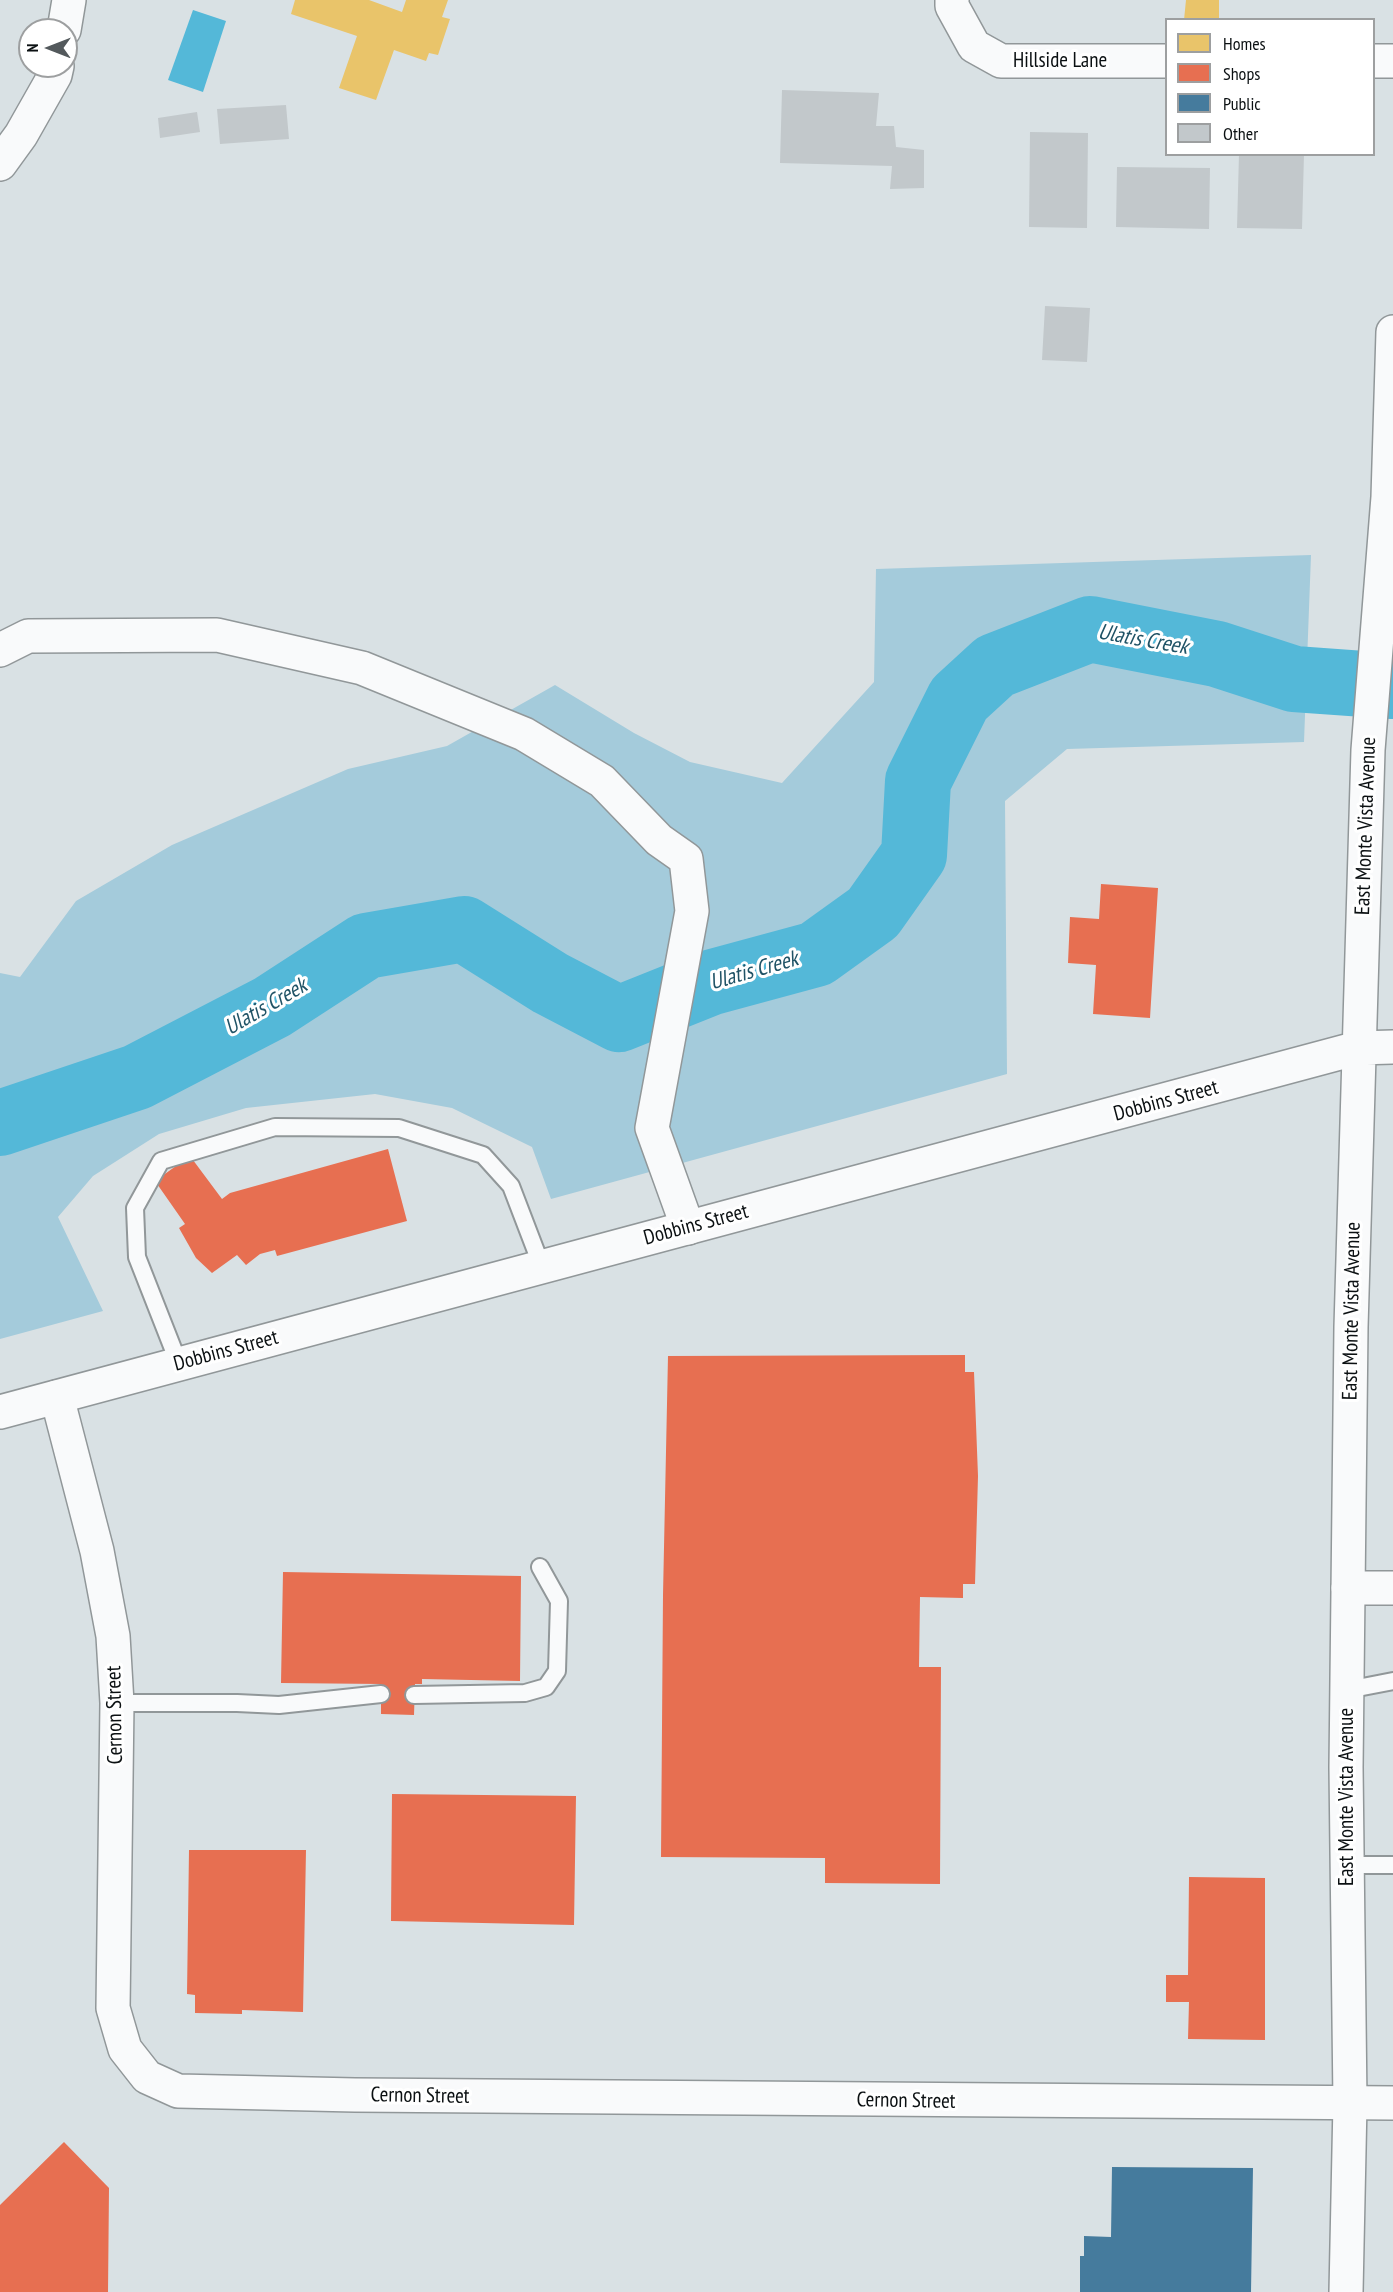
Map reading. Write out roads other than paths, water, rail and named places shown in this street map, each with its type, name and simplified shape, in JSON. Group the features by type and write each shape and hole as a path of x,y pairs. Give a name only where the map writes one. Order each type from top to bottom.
{"street":[{"path":"66,18 69,0"},
{"name":"Hillside Lane","path":"952,0 952,6 974,46 1001,61 1165,61"},
{"path":"1375,61 1393,61"},
{"path":"0,164 21,135 53,78"},
{"name":"East Monte Vista Avenue","path":"1346,2292 1350,2103 1346,1865 1351,1328 1368,750 1388,497 1393,332"},
{"path":"0,650 27,636 217,635 362,668 524,734 602,781 659,840 686,859 692,911 652,1128 688,1227"},
{"name":"Dobbins Street","path":"0,1412 1358,1048 1393,1047"},
{"name":"Cernon Street","path":"57,1397 97,1551 112,1636 117,1703 113,2008 125,2049 147,2077 178,2091 355,2095 1393,2103"},
{"path":"1348,1588 1393,1588"}],"lane":[{"path":"179,1364 137,1257 135,1208 161,1161 275,1127 399,1128 483,1155 511,1186 542,1267"},
{"path":"414,1695 525,1693 546,1687 557,1671 559,1601 540,1567"},
{"path":"1347,1690 1393,1681"},
{"path":"117,1703 237,1702 279,1705 381,1694"},
{"path":"1346,1865 1393,1865"}],"water":[{"path":"193,10 226,21 203,92 168,80"}],"waterway":[{"name":"Ulatis Creek","path":"0,1123 137,1077 272,1007 366,946 464,929 550,983 619,1019 709,983 816,954 873,913 914,855 918,781 959,699 995,666 1090,629 1217,654 1294,679 1393,686"}]}
